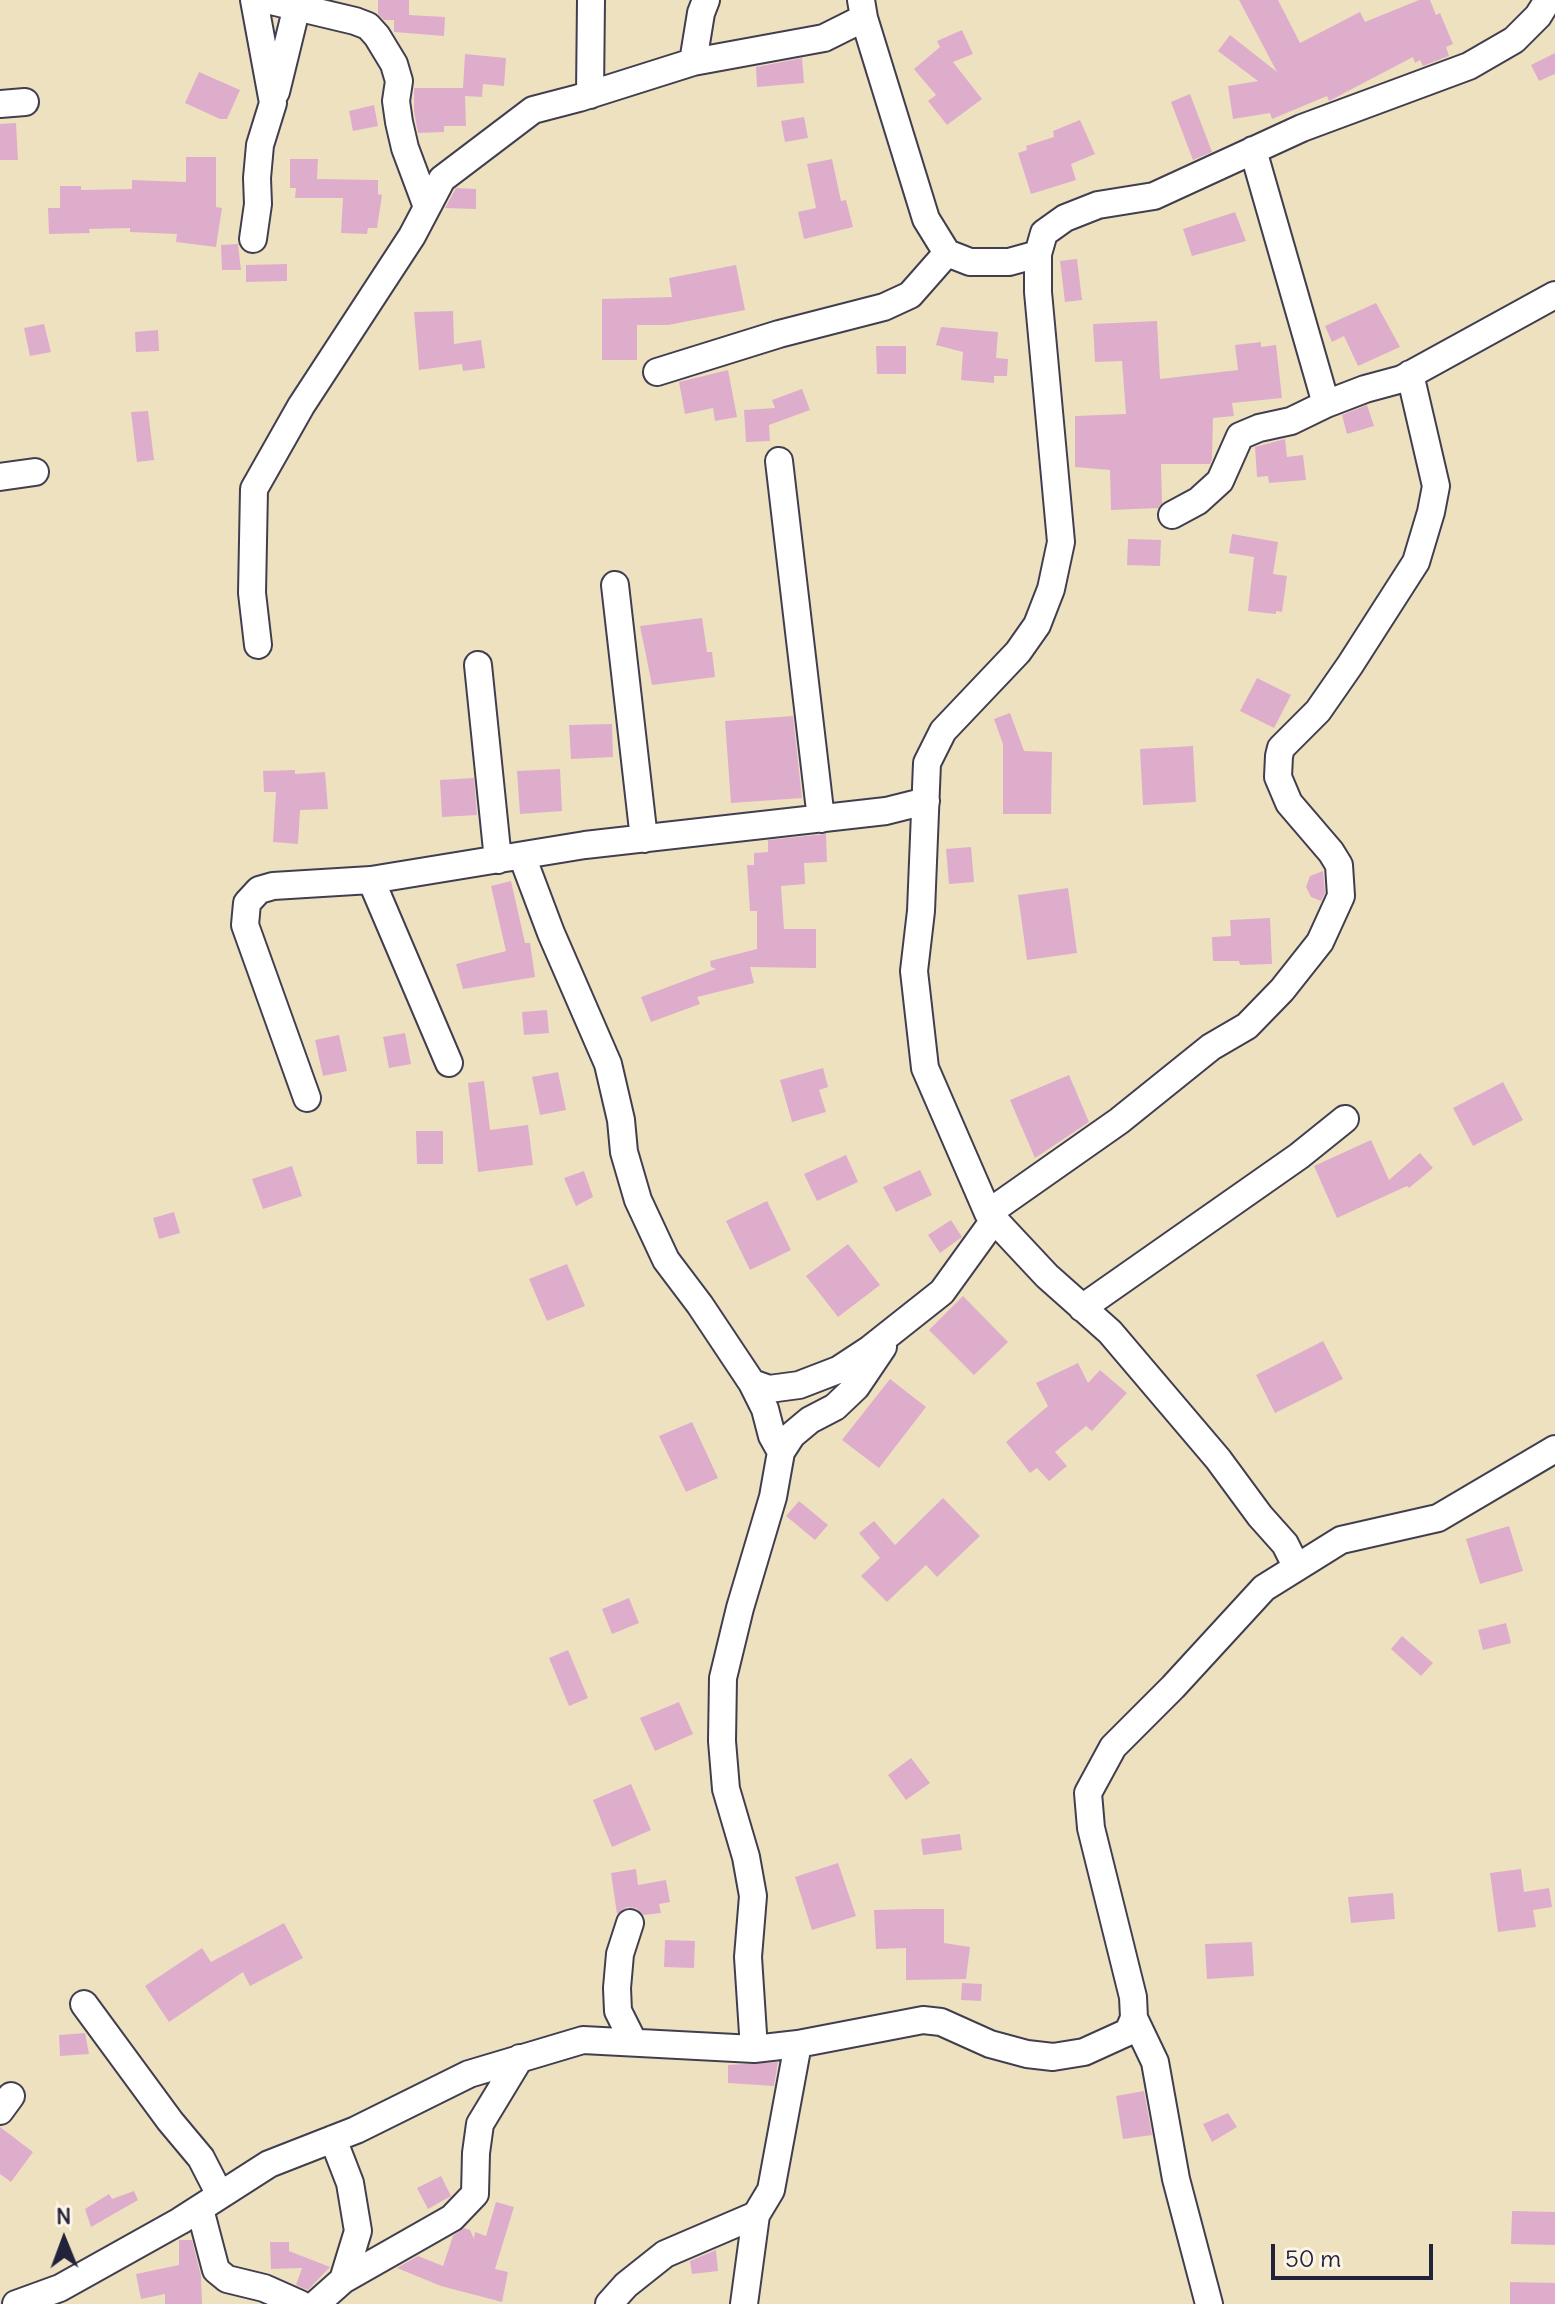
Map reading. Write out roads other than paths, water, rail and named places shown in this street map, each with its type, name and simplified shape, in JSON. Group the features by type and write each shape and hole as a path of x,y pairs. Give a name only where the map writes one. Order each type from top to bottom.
{"street":[{"path":"254,0 273,103"},
{"path":"267,0 355,21 368,26 377,36 394,64 399,81 396,101 399,122 405,148 427,207"},
{"path":"590,95 591,0"},
{"path":"693,62 706,0"},
{"path":"1296,1566 1285,1544 1218,1459 1110,1332 1047,1276 991,1216 925,1068 914,971 921,911 927,763 943,731 1018,652 1037,625 1051,589 1061,542 1038,292 1038,254 1044,233 1065,218 1098,205 1154,196 1302,128 1469,66 1514,40 1538,16 1548,0"},
{"path":"253,239 260,145 297,6"},
{"path":"258,645 252,593 254,489 301,406 388,273 442,179 533,110 693,62 824,38 863,9 926,219 947,253 970,262 1009,262 1038,254"},
{"path":"1253,150 1326,404"},
{"path":"657,372 765,338 884,307 910,295 947,253"},
{"path":"1172,515 1198,501 1220,481 1240,436 1291,421 1326,404 1410,374 1555,295"},
{"path":"752,1383 769,1389 799,1385 838,1370 891,1333 942,1292 991,1216 1119,1121 1211,1047 1247,1026 1282,990 1320,942 1341,896 1339,865 1318,835 1309,829 1289,803 1278,777 1279,756 1281,748 1318,711 1416,562 1436,486 1410,374"},
{"path":"779,461 821,819"},
{"path":"0,477 35,472"},
{"path":"615,585 644,839"},
{"path":"478,665 510,858 551,933 608,1064 621,1120 624,1152 638,1200 666,1260 752,1383 781,1452"},
{"path":"307,1098 245,925 247,903 259,890 273,886 371,880 585,845 886,811 926,801"},
{"path":"371,880 449,1063"},
{"path":"1082,1308 1299,1156 1345,1119"},
{"path":"754,2049 748,1957 753,1896 746,1857 726,1789 721,1711 723,1678 773,1497 781,1452 792,1435 810,1420 835,1407 856,1387 891,1333"},
{"path":"1209,2304 1176,2179 1155,2062 1134,2018 1124,1956 1091,1828 1088,1793 1113,1747 1264,1588 1341,1540 1438,1518 1555,1449"},
{"path":"630,1923 620,1954 617,1988 618,2011 633,2041"},
{"path":"84,2004 201,2158 210,2202 216,2270 227,2279 264,2288 300,2304"},
{"path":"16,2304 60,2288 210,2202 269,2164 333,2139 469,2074 583,2040 754,2049 798,2044 923,2020 941,2022 990,2044 1053,2057 1084,2052 1128,2032 1134,2018"},
{"path":"744,2304 756,2215 771,2190 798,2044"},
{"path":"316,2304 343,2280 452,2218 475,2194 480,2124 520,2058"},
{"path":"333,2139 350,2183 358,2231 343,2280"},
{"path":"609,2304 626,2285 665,2254 756,2215"}]}
